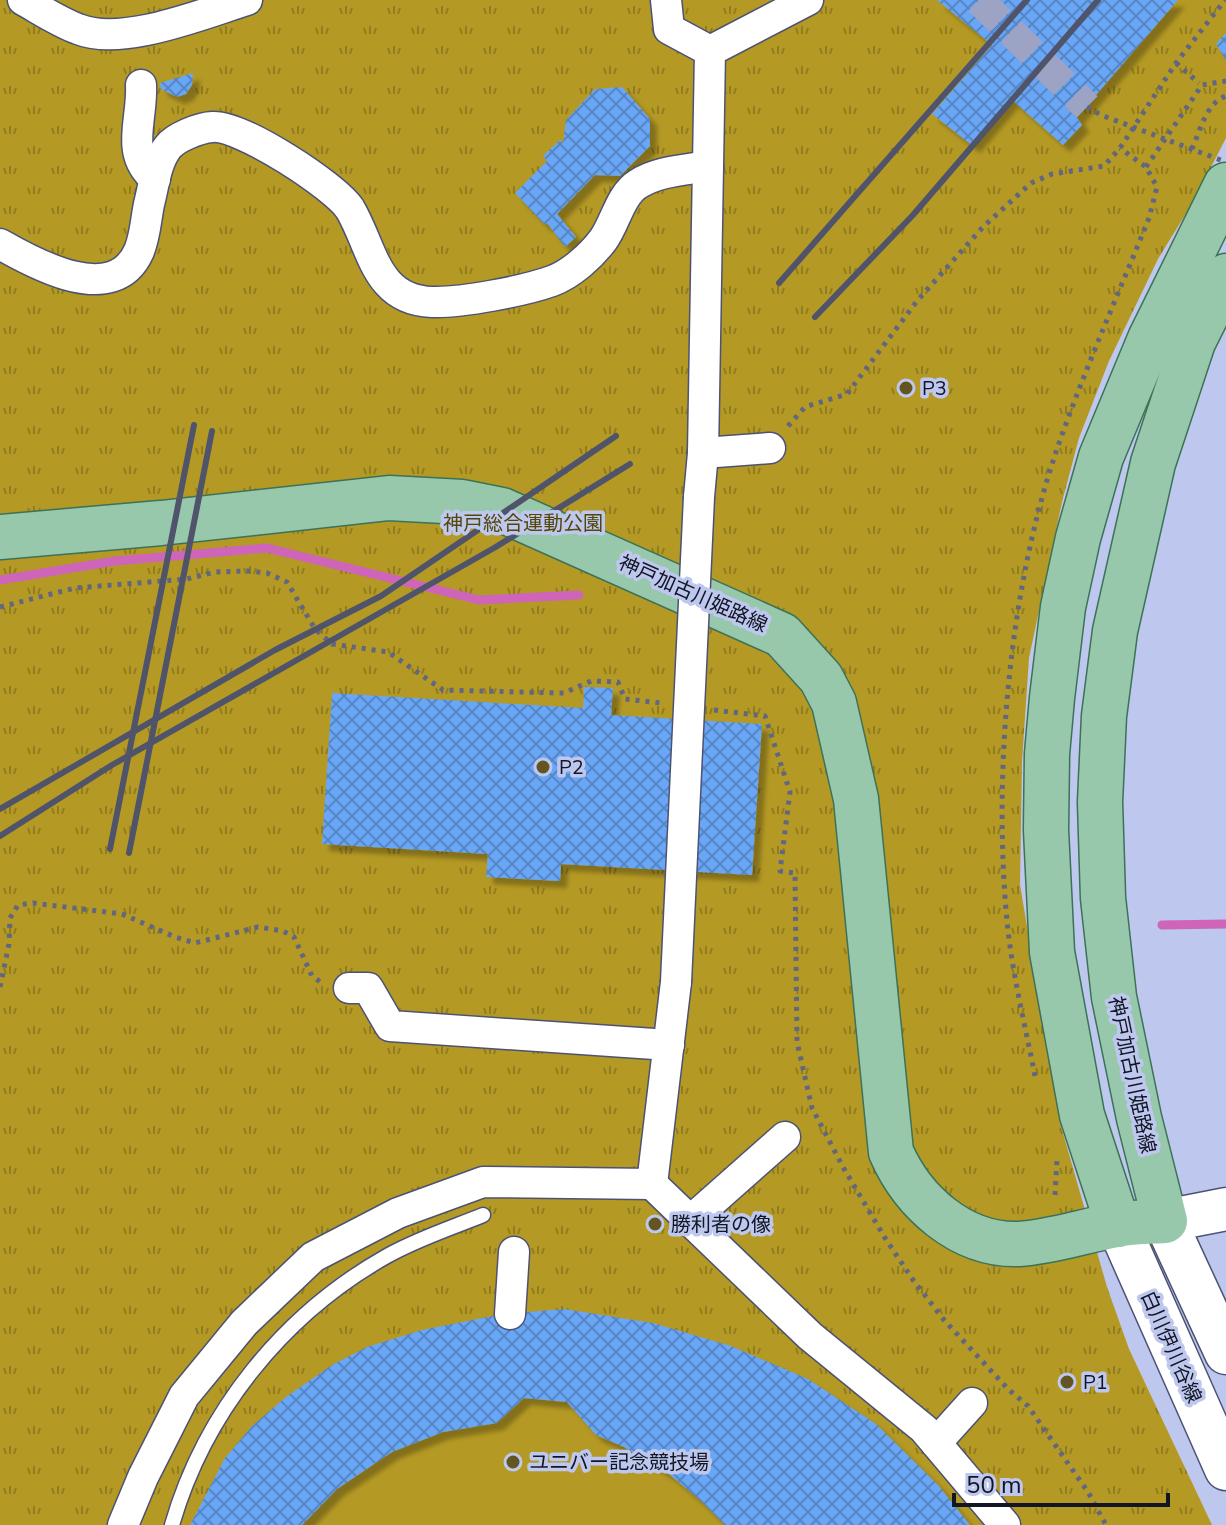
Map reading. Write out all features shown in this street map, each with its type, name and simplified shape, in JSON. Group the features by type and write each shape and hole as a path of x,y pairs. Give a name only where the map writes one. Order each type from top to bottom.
{"main road":[{"path":"1118,1225 1082,1115 1052,952 1046,830 1047,754 1052,698 1066,594 1101,457 1150,339 1226,185"},
{"name":"神戸加古川姫路線","path":"0,537 389,498 462,502 502,510 782,635 821,678 834,703 856,799 891,1152 899,1170 931,1210 974,1237 997,1242 1028,1243 1118,1225 1165,1221 1139,1118 1114,997 1103,898 1100,802 1104,716 1115,631 1153,463 1193,342 1226,276"}],"street":[{"path":"23,0 78,30 127,35 247,0"},
{"path":"666,0 669,29 710,51"},
{"path":"710,51 808,0"},
{"path":"652,1184 676,982 703,453 710,51"},
{"path":"141,85 136,151 143,168 155,179"},
{"path":"0,244 65,276 100,279 124,270 139,252 155,179 169,145 186,135 212,127 233,129 277,153 337,195 349,208 383,280 405,296 431,302 469,299 553,281 576,267 604,239 634,186 653,176 708,166"},
{"path":"703,453 770,448"},
{"path":"349,988 368,988 390,1026 669,1045"},
{"path":"690,1221 785,1137"},
{"path":"123,1525 143,1477 184,1396 244,1323 313,1257 398,1213 483,1182 652,1184 810,1336 924,1429 1005,1525"},
{"path":"1226,1209 1165,1221 1226,1353"},
{"name":"白川伊川谷線","path":"1118,1225 1226,1469"},
{"path":"510,1314 514,1252"},
{"path":"936,1443 972,1403"}],"lane":[{"path":"172,1525 196,1461 215,1426 237,1389 269,1349 324,1298 363,1270 409,1244 483,1215"}],"path":[{"path":"770,448 805,407 847,394 917,301 983,227 1031,183 1052,174 1104,166 1120,148 1176,63 1225,0"},
{"path":"1176,63 1199,83"},
{"path":"1146,167 1202,85 1226,81"},
{"path":"1192,149 1209,110 1218,98 1226,96"},
{"path":"1087,107 1226,162"},
{"path":"0,607 75,588 187,579 215,572 267,573 287,582 315,629 332,644 388,652 443,690"},
{"path":"795,873 797,1042 812,1108 885,1238 913,1280 944,1320 1008,1389 1028,1406 1088,1492 1106,1525"},
{"path":"0,986 9,944 10,918 18,905 33,903 122,914 195,943 258,927 283,931 294,937 312,976 325,985 349,988"}],"green space":[{"name":"神戸総合運動公園","path":"0,0 1226,0 1226,138 1193,202 1158,259 1109,361 1079,438 1062,502 1029,658 1022,762 1020,885 1061,1126 1107,1287 1129,1349 1212,1525 0,1525"},
{"name":"ユニバー記念競技場","path":"524,1398 567,1402 596,1435 624,1447 669,1474 725,1525 302,1525 337,1489 392,1452 443,1432 497,1423"}],"building":[{"path":"937,0 1178,0 1077,117 1082,125 1063,145 1012,100 973,146 932,114 992,45"},
{"path":"1226,33 1226,60 1216,44"},
{"path":"193,73 192,85 186,94 177,97 161,89 160,83"},
{"path":"622,87 650,119 650,146 620,176 595,175 557,214 576,237 565,247 547,223 545,225 515,193 547,161 543,156 560,140 563,143 566,120 595,89"},
{"name":"P2","path":"584,687 613,688 611,715 762,724 752,875 561,864 560,881 486,877 488,854 322,844 332,693 583,708"},
{"path":"564,1309 653,1323 731,1346 808,1379 876,1424 938,1485 970,1525 725,1525 669,1474 624,1447 596,1435 567,1402 524,1398 497,1423 443,1432 392,1452 337,1489 302,1525 190,1525 225,1458 252,1426 286,1397 332,1365 367,1347 422,1330 503,1314"}],"waterway":[{"path":"0,580 115,561 267,548 479,600 579,595"},
{"path":"1162,925 1226,924"}],"tunnel":[{"path":"979,0 1087,107"}],"railway":[{"path":"779,283 1027,0"},
{"path":"815,317 913,215 1098,0"},
{"path":"110,849 194,425"},
{"path":"129,853 212,431"},
{"path":"0,809 275,650 381,596 616,436"},
{"path":"0,836 112,765 494,548 630,464"}],"place":[{"name":"P3","path":"906,388"},
{"name":"P2","path":"543,767"},
{"name":"勝利者の像","path":"655,1224"},
{"name":"P1","path":"1067,1382"},
{"name":"ユニバー記念競技場","path":"513,1462"}]}
